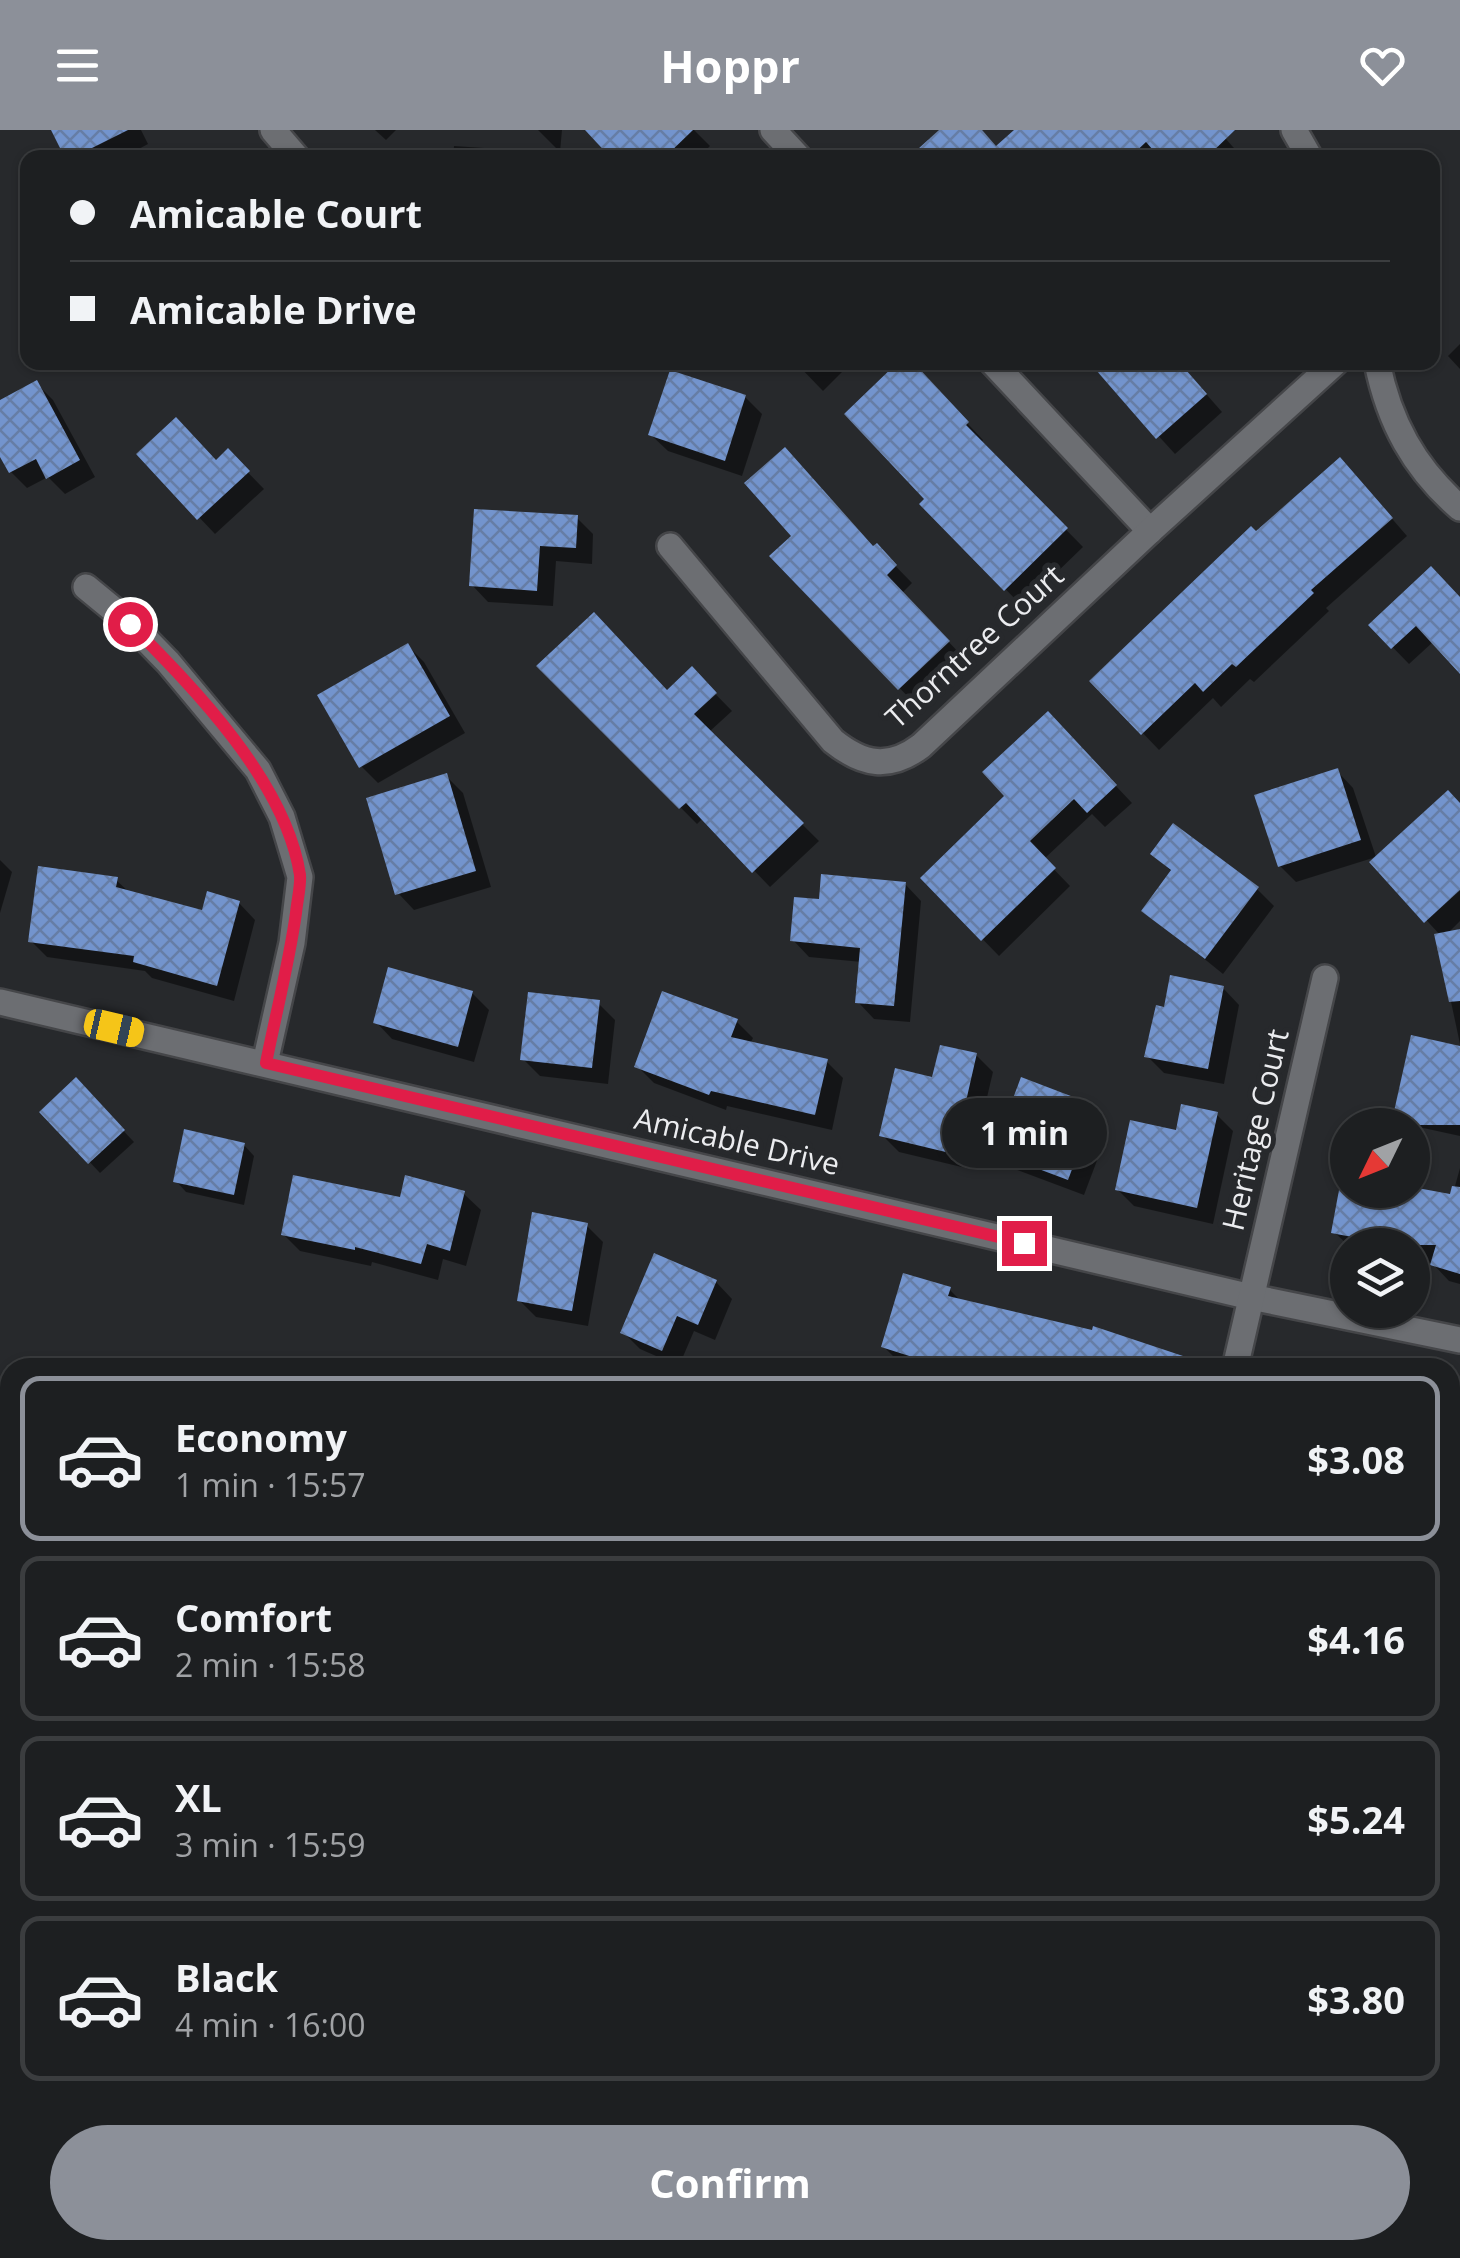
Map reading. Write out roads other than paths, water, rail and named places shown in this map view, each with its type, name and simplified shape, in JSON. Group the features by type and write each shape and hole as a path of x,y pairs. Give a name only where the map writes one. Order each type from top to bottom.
{"street":[{"path":"273,130 290,150"},
{"path":"773,130 792,150"},
{"path":"999,370 1150,531"},
{"name":"Thorntree Court","path":"670,546 833,741 858,759 884,764 921,746 1327,370"},
{"path":"1379,370 1388,409 1409,451 1437,488 1460,508"},
{"path":"86,587 168,662 258,770 282,817 300,877 292,943 266,1063"},
{"name":"Heritage Court","path":"1237,1358 1325,978"},
{"name":"Amicable Drive","path":"0,1002 1251,1297 1460,1340"}]}
